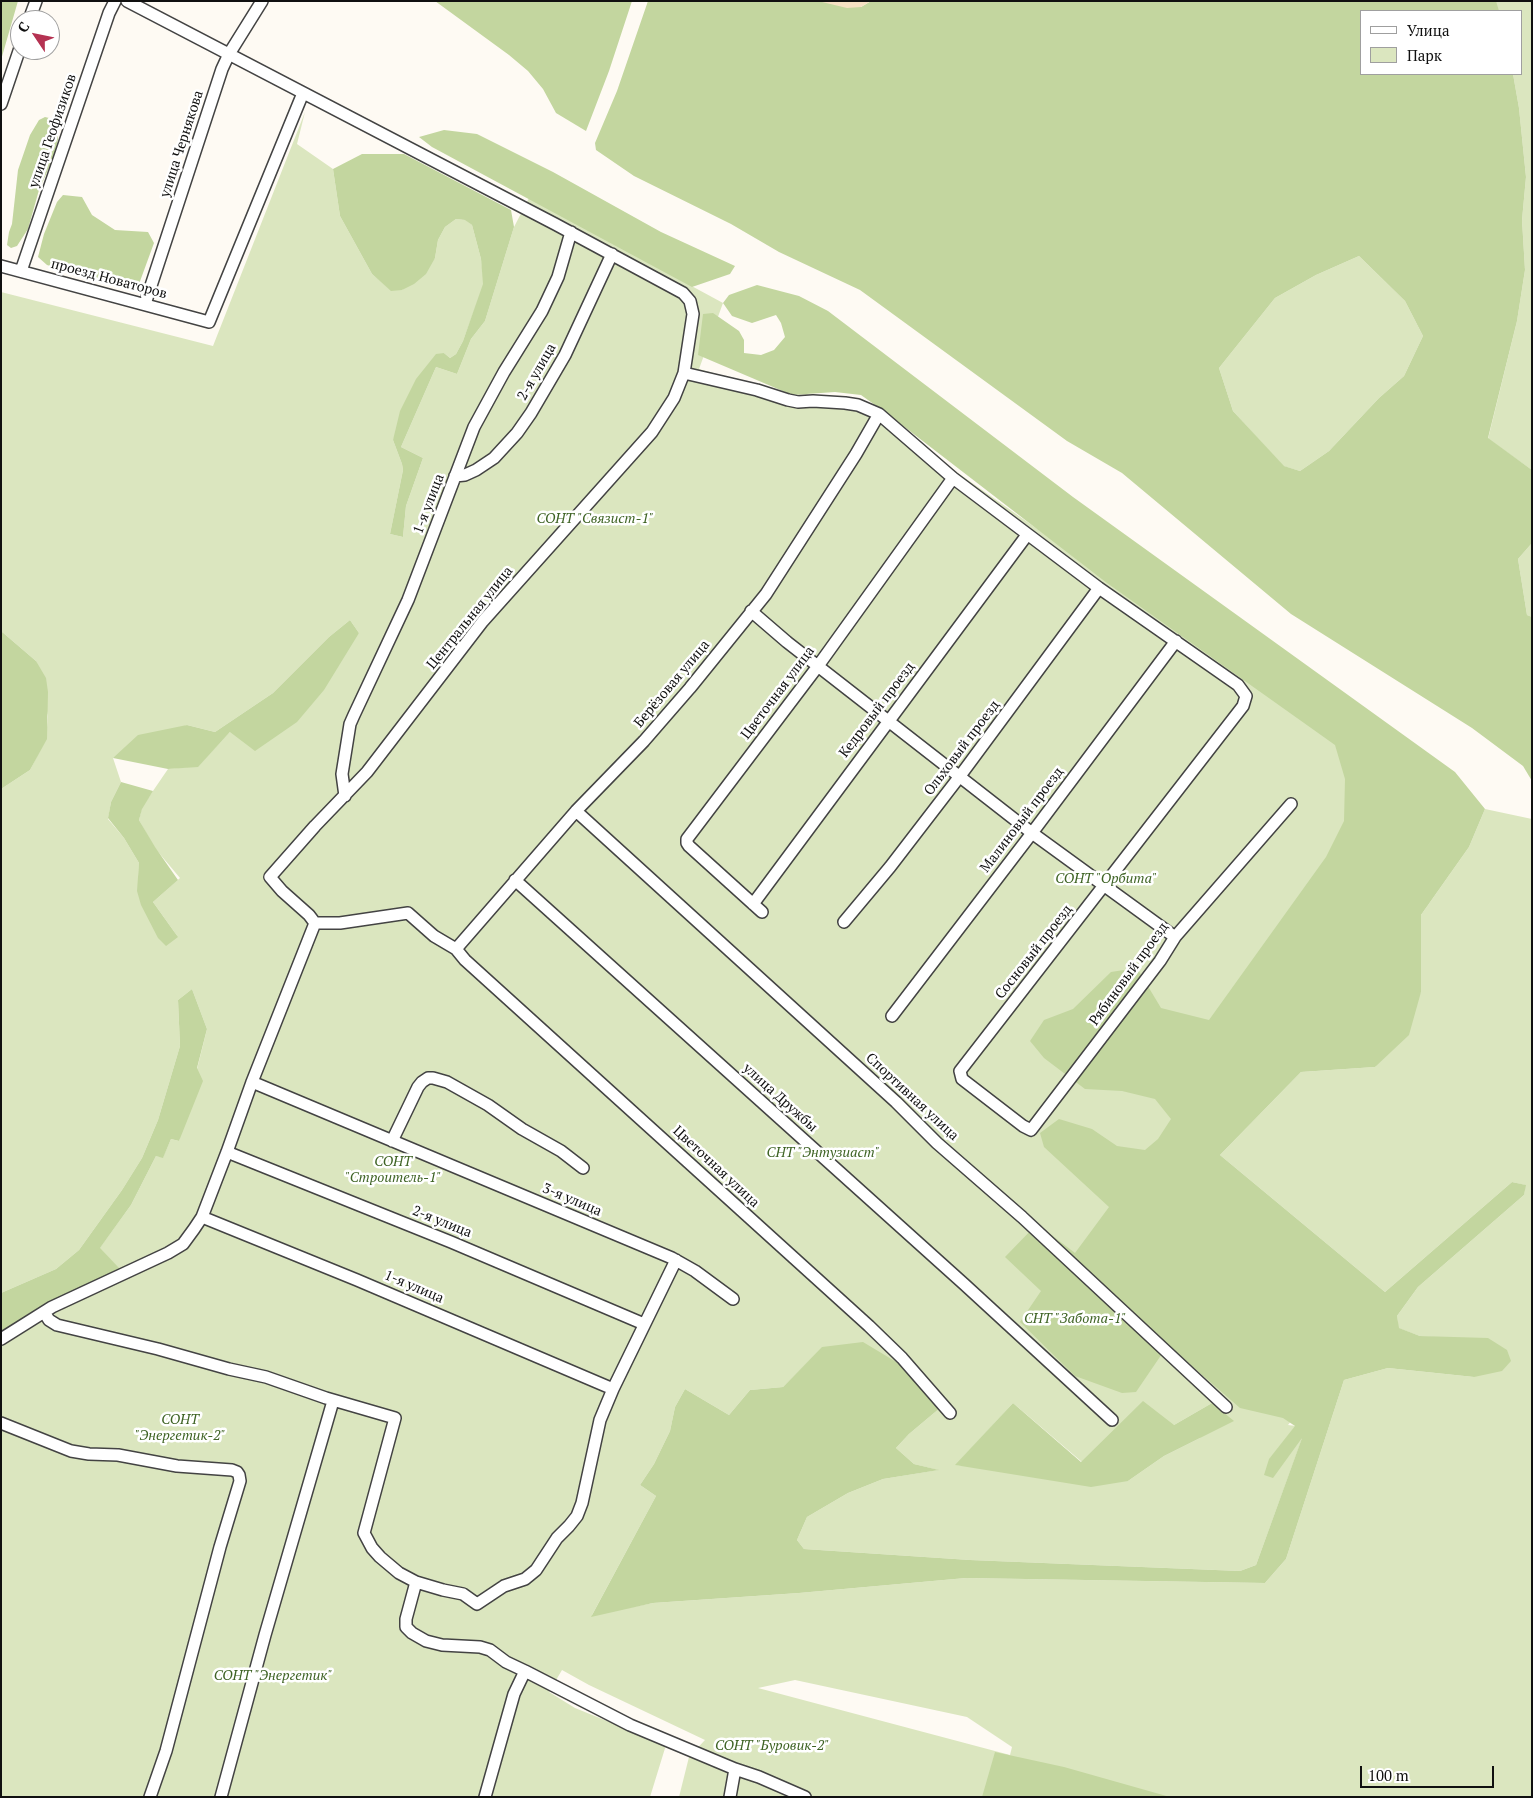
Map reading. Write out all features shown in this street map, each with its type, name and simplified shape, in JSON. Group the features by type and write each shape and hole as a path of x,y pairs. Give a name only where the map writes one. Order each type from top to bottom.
{"street":[{"name":"улица Геофизиков","path":"21,272 109,13 115,1"},
{"name":"Центральная улица","path":"127,1 571,232 683,293 690,301 693,314 684,373 674,398 652,432 483,621 387,748 270,877 315,923"},
{"name":"улица Чернякова","path":"145,304 222,69 229,54 262,1"},
{"path":"1,104 16,60"},
{"name":"проезд Новаторов","path":"1,266 209,322 303,93"},
{"name":"1-я улица","path":"345,796 342,774 350,724 408,600 474,427 504,372 542,312 558,277 571,232"},
{"name":"2-я улица","path":"456,476 465,475 476,470 494,458 503,450 522,426 565,355 612,254"},
{"path":"684,373 757,390 793,401 845,403 858,405 879,414 953,478 1099,588 1176,641"},
{"name":"Берёзовая улица","path":"456,949 576,811 690,688 766,594 870,433 879,414"},
{"name":"Цветочная улица","path":"757,908 689,846 687,839 818,666 953,478"},
{"name":"Кедровый проезд","path":"757,908 888,719 1027,534"},
{"name":"Ольховый проезд","path":"844,922 890,867 960,776 1099,588"},
{"path":"751,612 1032,833 1174,937"},
{"name":"Сосновый проезд","path":"991,1100 962,1079 960,1071 1243,706 1246,696 1238,685 1176,641"},
{"name":"Малиновый проезд","path":"892,1016 1176,641"},
{"name":"Рябиновый проезд","path":"991,1100 1023,1126 1031,1130 1160,961 1174,937 1291,804"},
{"name":"Спортивная улица","path":"576,811 896,1102 938,1143 1022,1217 1226,1407"},
{"name":"улица Дружбы","path":"515,880 964,1284 1112,1420"},
{"name":"Цветочная улица","path":"315,923 340,923 408,913 434,936 456,949 465,960 869,1326 902,1358 950,1413"},
{"path":"1,1339 44,1312 183,1244 202,1217 228,1152 252,1082 315,923"},
{"path":"392,1141 418,1087 428,1078 433,1078 447,1082 488,1104 584,1168"},
{"name":"3-я улица","path":"252,1082 676,1260 695,1271 733,1300"},
{"name":"2-я улица","path":"228,1152 460,1246 644,1324"},
{"name":"1-я улица","path":"202,1217 357,1280 612,1389"},
{"path":"44,1312 49,1320 57,1326 158,1349 229,1369 266,1377 334,1401 395,1418 364,1533 372,1548 399,1573 416,1582 463,1594 478,1604 504,1586 532,1575 557,1538 570,1526 577,1516 588,1477 596,1434 612,1389 676,1260"},
{"path":"221,1797 265,1635 334,1401"},
{"path":"1,1423 71,1451 118,1455 177,1466 232,1470 239,1475 240,1481 166,1751 150,1797"},
{"path":"416,1582 406,1619 406,1627 426,1641 442,1645 480,1647 490,1650 506,1662 630,1725 805,1797"},
{"path":"485,1797 514,1694 524,1671"},
{"path":"730,1797 735,1769"}],"green space":[{"path":"1,1 18,1 15,10 10,10 10,29 1,60"},
{"path":"435,1 632,1 609,71 586,131 556,113 543,89 528,71"},
{"path":"648,1 818,1 861,7 871,1 1496,1 1499,10 1360,10 1360,75 1513,75 1519,108 1526,177 1522,220 1525,270 1517,321 1488,438 1532,470 1532,543 1518,559 1527,615 1532,617 1532,781 1523,766 1472,728 1291,614 1122,473 1067,441 860,290 779,252 731,224 634,176 596,150 595,143 617,91","holes":["1359,256 1405,301 1423,336 1404,376 1379,398 1329,451 1300,471 1284,466 1233,411 1219,368 1275,298 1316,275"]},
{"path":"1489,1 1532,1 1532,470 1488,439 1517,321 1525,270 1522,220 1526,177 1519,108 1513,75 1523,75 1523,10 1494,10"},
{"path":"305,112 297,144 333,169 340,216 372,274 391,290 402,290 435,258 438,240 445,227 456,219 466,220 472,225 481,259 484,284 463,341 456,354 450,358 444,353 393,440 403,470 390,534 403,537 406,506 423,458 401,447 436,367 457,374 471,339 485,321 514,227 529,198 723,303 699,369 792,395 807,394 880,418 1460,827 1198,1165 1313,1394 1288,1425 1296,1426 1269,1460 1303,1436 1256,1565 1240,1571 970,1560 804,1549 797,1540 807,1517 848,1493 883,1479 938,1470 914,1464 896,1448 909,1434 940,1408 822,1348 783,1387 750,1390 729,1415 685,1389 675,1407 670,1431 654,1464 640,1485 656,1496 592,1615 653,1603 799,1593 966,1578 1265,1583 1286,1559 1344,1380 1388,1368 1474,1377 1445,1338 1420,1336 1398,1328 1397,1316 1418,1287 1524,1195 1525,1185 1512,1182 1385,1292 1220,1155 1301,1072 1375,1067 1421,992 1421,915 1469,847 1485,809 1532,819 1532,1797 679,1797 689,1757 705,1740 589,1685 562,1670 549,1692 575,1708 666,1745 650,1797 1,1797 1,1334 49,1302 122,1271 99,1249 131,1205 156,1156 163,1157 171,1139 179,1141 207,1029 192,989 178,1000 180,1046 158,1120 142,1158 122,1190 79,1250 56,1269 1,1293 1,789 30,770 46,739 48,716 36,661 1,631 1,292 213,346","holes":["350,620 359,633 230,732 198,766 168,769 142,807 139,820 154,847 180,878 153,902 178,937 138,891 139,863 124,838 108,819 111,802 121,782 113,758 187,725 215,732 273,693 329,637","1013,1403 1082,1462 1174,1425 1212,1403 1200,1438 1164,1456 1128,1481 956,1465","795,1680 967,1717 1012,1747 1010,1755 758,1688"]},
{"path":"45,117 49,118 55,127 58,139 55,154 39,190 28,229 17,246 11,248 7,245 12,224 18,170 30,135 39,120"},
{"path":"444,130 477,134 553,172 661,232 735,266 730,274 692,287 432,147 419,137"},
{"path":"362,154 404,154 511,210 514,227 485,321 471,339 457,374 436,367 401,447 423,458 406,506 403,537 390,534 403,470 393,440 400,411 416,379 436,354 444,353 450,358 456,354 463,341 483,284 481,259 472,225 465,220 456,219 445,227 438,240 435,258 426,274 414,284 402,290 391,291 372,274 340,216 333,169"},
{"path":"63,195 82,197 92,215 115,230 148,232 154,243 139,284 128,289 47,265 38,257 44,234 57,202"},
{"path":"1359,256 1405,301 1423,336 1404,376 1379,398 1329,451 1300,471 1283,466 1233,411 1219,368 1275,298 1316,275"},
{"name":"СНТ \"Забота-1\"","path":"757,285 799,296 828,311 1073,497 1455,772 1485,809 1469,847 1421,915 1421,992 1409,1035 1375,1067 1301,1072 1220,1155 1385,1292 1512,1182 1526,1185 1524,1195 1418,1287 1397,1316 1399,1328 1420,1336 1488,1338 1507,1350 1511,1361 1502,1371 1474,1377 1388,1368 1344,1380 1286,1559 1265,1583 966,1578 799,1593 653,1603 591,1617 656,1496 640,1485 654,1464 670,1431 675,1407 685,1389 729,1415 750,1390 783,1387 822,1347 863,1342 898,1363 940,1408 909,1434 896,1448 914,1464 939,1470 883,1479 848,1493 807,1517 797,1540 804,1549 970,1560 1240,1571 1256,1565 1302,1438 1273,1478 1264,1475 1269,1459 1295,1426 1283,1418 1240,1408 1168,1345 1136,1392 1122,1393 1075,1376 1020,1322 1041,1291 1005,1257 1037,1224 1075,1253 1109,1207 1044,1147 1040,1133 1059,1119 1092,1129 1117,1146 1145,1150 1158,1139 1171,1119 1155,1099 1122,1091 1085,1089 1044,1058 1030,1041 1044,1020 1073,1009 1111,972 1137,968 1161,1008 1209,1020 1326,857 1344,821 1345,779 1335,745 1107,583 861,395 835,392 792,395 698,355 703,314 713,313 739,331 744,340 744,353 761,355 774,350 785,337 781,323 776,315 752,323 732,316 723,303 729,295"},
{"path":"1532,543 1532,617 1527,615 1518,559"},
{"path":"350,620 359,633 324,690 297,722 255,751 230,732 198,767 168,769 113,758 138,735 187,725 215,732 273,693 329,637"},
{"path":"1,631 36,661 46,678 48,692 47,739 30,770 1,789"},
{"path":"121,782 153,791 142,809 139,820 178,880 153,902 178,937 166,946 158,938 141,905 137,891 139,863 124,838 108,818 111,802"},
{"path":"192,989 207,1029 197,1068 203,1081 179,1141 171,1139 163,1158 156,1156 131,1205 100,1248 122,1271 49,1302 1,1334 1,1293 56,1269 79,1250 122,1190 142,1158 158,1120 180,1046 178,1000"},
{"path":"1143,1401 1174,1425 1212,1403 1234,1421 1164,1456 1128,1481 1091,1487 955,1465 1013,1403 1081,1462"},
{"path":"995,1752 1064,1767 1170,1797 982,1797"}],"sand":[{"path":"818,1 871,1 861,7 847,8"}],"park label":[{"name":"СОНТ \"Связист-1\"","path":"595,519"},
{"name":"СОНТ \"Орбита\"","path":"1106,879"},
{"name":"СНТ \"Энтузиаст\"","path":"823,1153"},
{"name":"СОНТ \"Строитель-1\"","path":"393,1170"},
{"name":"СОНТ \"Энергетик-2\"","path":"180,1428"},
{"name":"СОНТ \"Энергетик\"","path":"273,1676"},
{"name":"СОНТ \"Буровик-2\"","path":"772,1746"}]}
